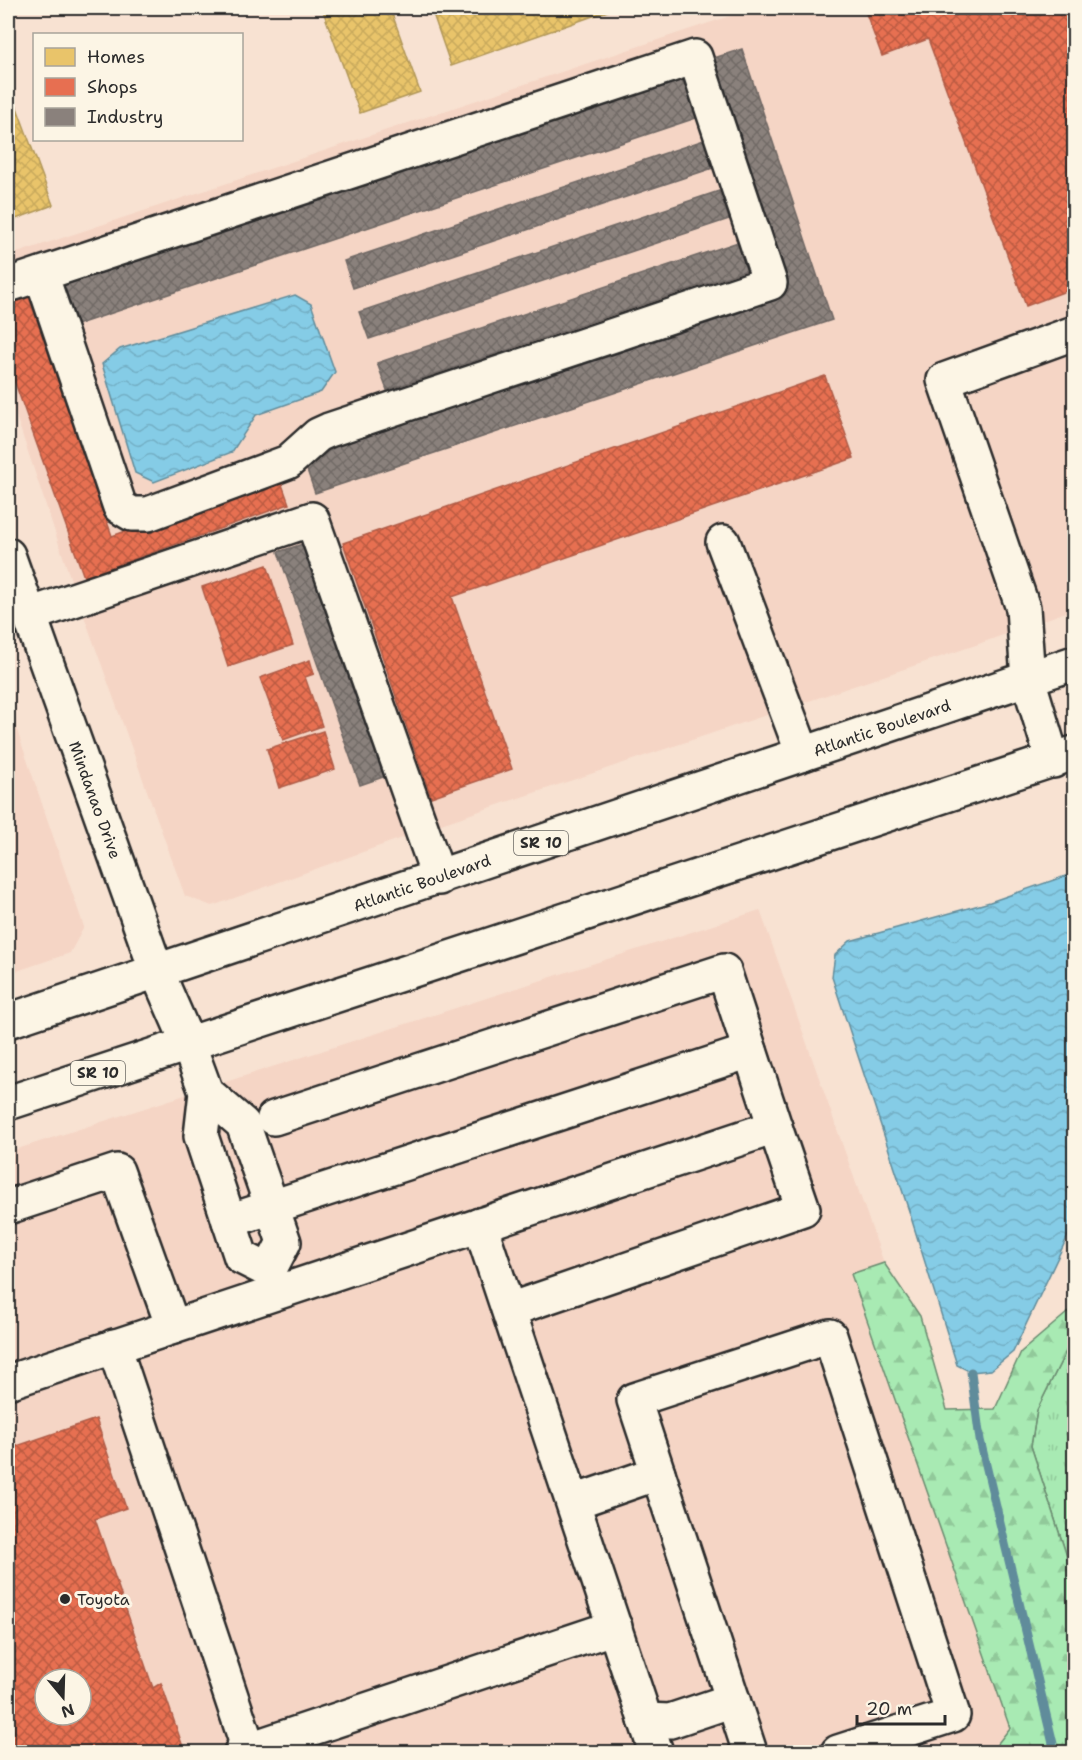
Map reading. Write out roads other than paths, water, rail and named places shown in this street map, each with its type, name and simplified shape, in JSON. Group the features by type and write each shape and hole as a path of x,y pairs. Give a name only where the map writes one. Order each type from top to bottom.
{"main road":[{"path":"8,285 41,274 695,57 770,283 329,430 318,435 291,466 148,514 132,514 120,507 41,274"},
{"path":"1064,757 1028,679 1023,608 944,380 1074,333"},
{"path":"29,615 312,519 439,878"},
{"path":"723,542 803,754"},
{"name":"Mindanao Drive","path":"8,555 157,972 188,1043 206,1092"},
{"name":"Atlantic Boulevard","path":"8,1022 1074,663"},
{"name":"SR 10","path":"8,1103 1064,757"},
{"path":"274,1118 723,971 803,1209 509,1310"},
{"path":"229,1221 750,1051"},
{"path":"206,1092 243,1124 272,1206 284,1242 272,1282"},
{"path":"206,1092 201,1136 241,1257 272,1282"},
{"path":"8,1382 173,1327 272,1282 480,1225 776,1127"},
{"path":"8,1207 117,1171 173,1327"},
{"path":"480,1225 656,1752"},
{"path":"750,1752 634,1400 830,1336 953,1714 838,1752"},
{"path":"114,1346 245,1751 615,1627"},
{"path":"574,1502 658,1473"},
{"path":"645,1720 670,1721 733,1700"}],"water":[{"path":"295,295 311,304 335,372 321,392 256,415 232,452 154,482 135,473 102,364 120,349"},
{"path":"1074,873 1074,1223 1013,1352 991,1370 971,1372 957,1365 832,977 835,955 850,941 990,902"}],"waterway":[{"path":"971,1372 980,1440 1055,1752"}],"place":[{"name":"Toyota","path":"65,1599"}]}
